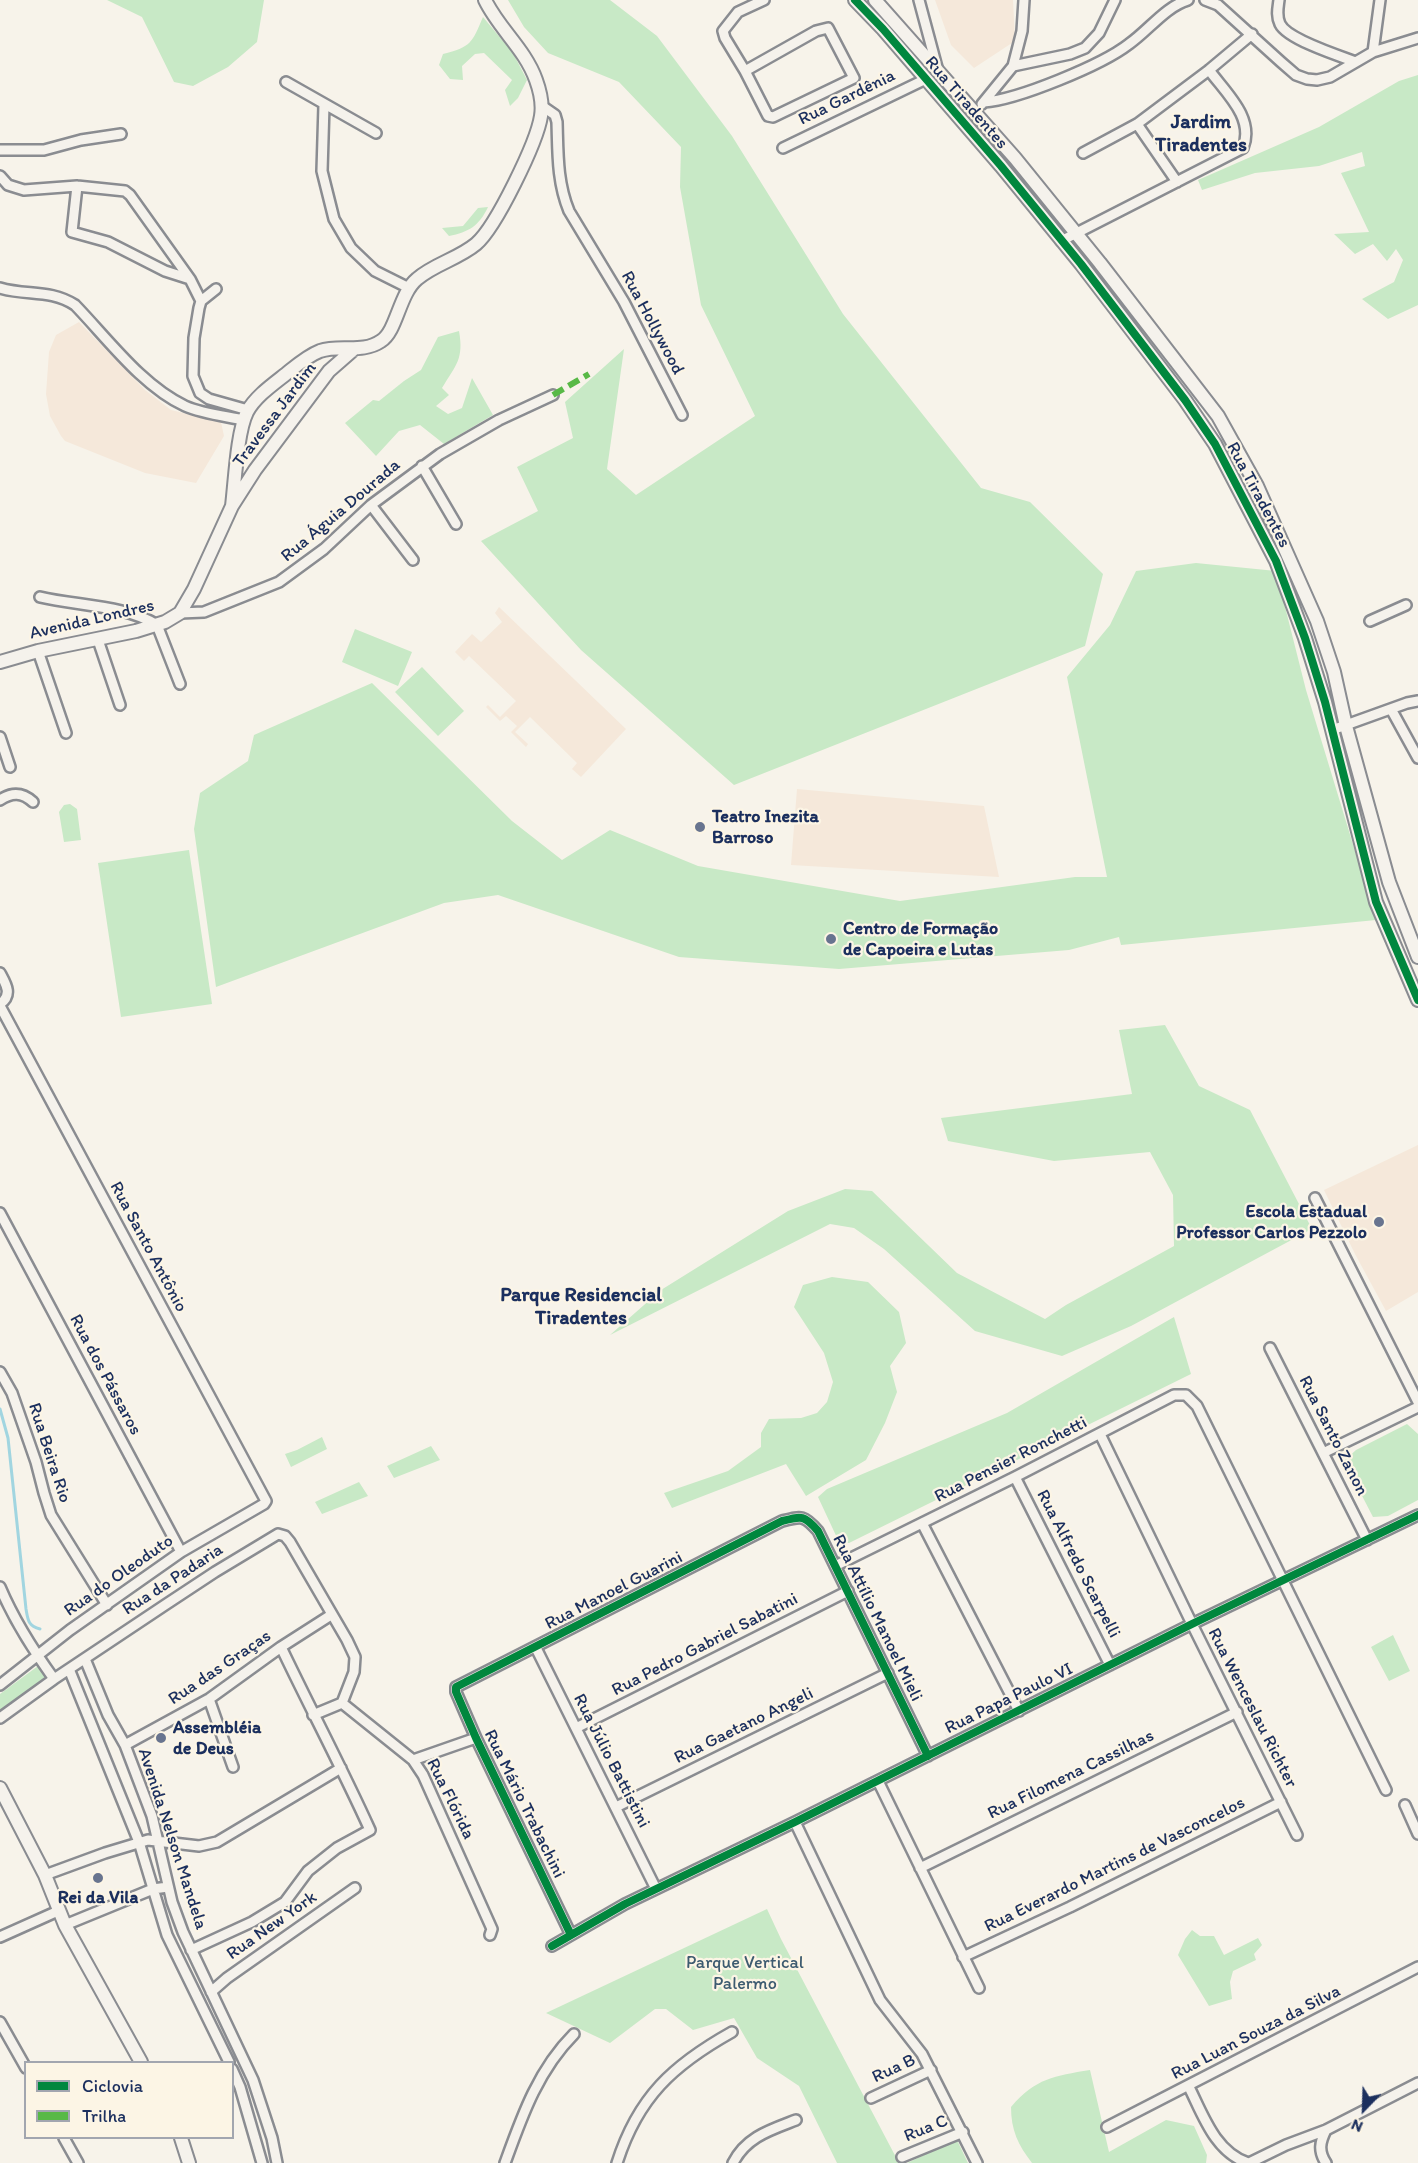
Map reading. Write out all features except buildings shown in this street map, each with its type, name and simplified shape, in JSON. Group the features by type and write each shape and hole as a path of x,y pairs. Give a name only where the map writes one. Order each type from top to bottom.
{"street":[{"path":"232,506 246,415 267,388 302,361 320,351 353,350 370,346 385,338 409,288 418,277 467,251 484,236 528,155 538,132 542,106 536,80 529,63 485,0"},
{"path":"745,72 816,31 828,28 854,76 853,79 771,117 767,114 723,31 738,12 764,0"},
{"name":"Rua Tiradentes","path":"875,0 1015,158 1100,263 1218,416 1257,486 1317,621 1334,672 1346,726 1395,900 1418,957"},
{"name":"Rua Tiradentes","path":"919,0 939,73"},
{"path":"974,113 1013,66 1022,31 1024,0"},
{"path":"1013,66 1070,54 1085,48 1099,33 1115,0"},
{"path":"984,102 1000,101 1108,57 1147,31 1172,7 1188,0"},
{"path":"1205,0 1218,5 1296,75 1307,79 1317,80 1330,77 1373,52 1418,38"},
{"path":"1279,0 1279,22 1283,29 1300,40 1356,62"},
{"path":"1373,52 1380,0"},
{"name":"Rua Tiradentes","path":"860,3 1001,166 1087,272 1185,400 1215,444 1279,568 1305,638 1332,730 1376,902 1418,1000"},
{"path":"1083,153 1137,124 1209,70 1252,34"},
{"path":"1061,241 1243,148 1247,128 1245,118 1209,70"},
{"name":"Rua Gardênia","path":"783,148 926,79"},
{"path":"285,82 376,133"},
{"path":"324,105 322,171 334,219 351,248 375,271 409,288"},
{"name":"Rua Hollywood","path":"542,106 555,115 557,122 558,176 569,211 624,302 682,416"},
{"path":"1137,124 1178,182"},
{"path":"0,150 44,150 81,140 121,134"},
{"path":"0,176 8,184 24,190 77,186 125,191 190,279 201,301 192,357 192,376 195,384 200,393 209,399 246,415"},
{"path":"77,186 72,232 108,242 165,271 190,279"},
{"path":"1087,272 1100,263"},
{"path":"0,288 64,298 75,305 144,378 165,394 185,406 200,411 246,415"},
{"path":"201,301 216,289"},
{"path":"333,350 338,355 337,363"},
{"name":"Travessa Jardim","path":"232,506 255,470 317,387 337,363 353,350"},
{"name":"Rua Águia Dourada","path":"180,613 204,612 279,582 324,549 371,505 422,466 470,436 553,395"},
{"path":"238,460 242,466 255,470"},
{"path":"422,466 456,524"},
{"path":"371,505 413,560"},
{"name":"Avenida Londres","path":"0,662 38,651 98,640 158,625 180,613 191,595 232,506"},
{"path":"1279,568 1293,564"},
{"path":"40,597 133,614 158,625 180,684"},
{"path":"1370,621 1406,605"},
{"path":"98,640 120,705"},
{"path":"38,651 66,733"},
{"path":"1407,703 1418,693"},
{"path":"1332,730 1418,701"},
{"path":"1390,709 1418,758"},
{"path":"0,738 10,767"},
{"path":"0,800 9,795 18,794 24,795 33,802"},
{"path":"1358,836 1376,832"},
{"path":"1376,902 1395,900"},
{"path":"1381,915 1400,912"},
{"name":"Rua Santo Antônio","path":"0,973 8,992 6,999 0,1005 266,1500 264,1504"},
{"path":"1316,1198 1418,1402"},
{"name":"Rua dos Pássaros","path":"0,1213 181,1552"},
{"name":"Rua Santo Zanon","path":"1270,1348 1367,1540"},
{"name":"Rua Beira Rio","path":"0,1372 12,1393 36,1462 51,1515 107,1605"},
{"name":"Rua Pensier Ronchetti","path":"835,1566 1178,1394 1191,1397 1197,1406 1284,1581"},
{"path":"1323,1453 1418,1407"},
{"name":"Rua Wenceslau Richter","path":"1100,1434 1297,1835"},
{"name":"Rua Alfredo Scarpelli","path":"1016,1477 1110,1665"},
{"name":"Rua do Oleoduto","path":"0,1685 181,1552 264,1504"},
{"name":"Rua Papa Paulo VI","path":"552,1947 625,1904 1418,1515"},
{"name":"Rua Attílio Manoel Mieli","path":"782,1521 800,1517 809,1521 818,1531 928,1756"},
{"name":"Rua Manoel Guarini","path":"459,1685 536,1648 782,1521"},
{"path":"922,1523 1019,1711"},
{"name":"Rua da Padaria","path":"85,1659 273,1536 283,1535 290,1542 331,1615"},
{"path":"1284,1581 1386,1790"},
{"path":"0,1587 37,1656 54,1679"},
{"name":"Rua Pedro Gabriel Sabatini","path":"576,1728 848,1592"},
{"path":"313,1714 342,1703 356,1666 352,1651 331,1615"},
{"name":"Rua das Graças","path":"125,1745 208,1700 281,1647 331,1615"},
{"path":"191,1950 252,1922 285,1902 308,1871 337,1848 370,1830 281,1647"},
{"name":"Rua Júlio Battistini","path":"536,1648 656,1889"},
{"path":"0,1718 85,1659"},
{"name":"Avenida Nelson Mandela","path":"85,1659 108,1714 125,1745 152,1816 172,1902 191,1950 253,2079 272,2138 277,2163"},
{"name":"Avenida Nelson Mandela","path":"69,1670 139,1842 167,1935 229,2061"},
{"name":"Rua Gaetano Angeli","path":"616,1807 888,1673"},
{"name":"Rua Mário Trabachini","path":"459,1685 455,1689 476,1738 571,1935"},
{"path":"208,1700 233,1767"},
{"name":"Rua Flórida","path":"342,1703 412,1760 423,1776 492,1929 490,1935"},
{"name":"Rua Filomena Cassilhas","path":"920,1868 1237,1712"},
{"path":"412,1760 476,1738"},
{"path":"45,1875 148,1840 199,1846 217,1842 341,1768"},
{"path":"878,1781 979,1988"},
{"path":"0,1788 45,1875 65,1925 140,2061"},
{"name":"Rua Everardo Martins de Vasconcelos","path":"963,1957 1070,1907 1281,1802"},
{"path":"1405,1806 1418,1834"},
{"path":"795,1822 880,2000 912,2040 931,2070 977,2163"},
{"path":"65,1925 153,1889 168,1887"},
{"name":"Rua New York","path":"211,1992 227,1978 355,1888"},
{"path":"0,1937 58,1911"},
{"name":"Rua Luan Souza da Silva","path":"1107,2127 1418,1967"},
{"path":"0,2022 24,2064"},
{"path":"617,2163 642,2108 659,2086 681,2063 732,2032"},
{"path":"505,2163 526,2105 558,2050 574,2034"},
{"name":"Rua B","path":"872,2098 931,2070"},
{"path":"234,2074 262,2163"},
{"path":"1189,2086 1215,2138 1229,2153 1249,2163 1286,2145 1326,2130 1418,2083"},
{"path":"733,2163 744,2147 757,2135 796,2120"},
{"path":"1326,2130 1321,2139 1320,2151 1326,2163"},
{"name":"Rua C","path":"902,2157 963,2132"},
{"path":"65,2139 78,2163"},
{"path":"181,2139 189,2163"}],"shaded area":[{"path":"935,0 1013,0 1015,41 974,68 951,45"},
{"path":"79,322 145,390 171,410 221,422 224,436 196,483 145,473 65,441 61,436 50,416 46,394 49,352 56,335"},
{"path":"499,607 626,729 581,777 572,769 577,763 530,717 515,732 528,744 526,747 511,732 517,726 506,716 500,721 486,707 488,705 500,717 516,701 469,656 464,661 455,652 472,634 481,642 502,622 495,613"},
{"path":"797,789 984,806 999,877 791,865"},
{"name":"Escola Estadual Professor Carlos Pezzolo","path":"1418,1145 1418,1292 1386,1311 1324,1190"}],"green space":[{"path":"107,0 264,0 257,42 228,67 193,86 174,82 142,17"},
{"path":"508,0 610,0 657,36 732,136 843,314 981,488 1030,502 1103,574 1085,646 734,785 581,650 481,541 538,511 517,467 573,438 565,402 624,349 607,469 636,495 755,416 701,305 680,187 681,147 619,82 548,53 524,27"},
{"path":"483,17 513,53 527,80 518,98 510,106 505,90 512,80 484,53 475,54 462,66 463,80 450,79 439,65 443,54 460,49 469,43"},
{"path":"1418,75 1418,305 1388,319 1362,299 1394,282 1403,260 1396,249 1387,261 1373,244 1355,254 1334,234 1369,232 1341,173 1365,166 1362,152 1319,166 1255,173 1202,190 1198,180 1319,127 1399,81"},
{"path":"488,207 481,219 468,230 449,236 442,228 463,226 478,208"},
{"path":"459,331 460,355 442,388 449,395 436,406 448,414 462,408 472,378 493,415 444,444 420,425 399,431 376,456 345,423 373,400 379,401 421,370 438,337"},
{"path":"1196,563 1276,571 1306,690 1376,920 1121,945 1119,937 1069,950 839,969 679,957 498,895 444,903 216,987 194,829 200,793 248,761 254,735 372,683 512,821 562,860 610,830 698,866 900,901 1075,877 1107,877 1067,677 1110,625 1136,571"},
{"path":"355,629 412,652 398,686 342,662"},
{"path":"422,667 464,711 438,736 395,692"},
{"path":"70,804 77,809 81,840 64,842 59,812 64,805"},
{"path":"189,850 212,1004 121,1017 98,863"},
{"path":"1165,1025 1199,1086 1250,1110 1312,1229 1131,1326 1062,1356 975,1331 884,1249 854,1228 830,1224 610,1335 661,1290 788,1211 845,1189 872,1191 957,1273 1045,1319 1066,1305 1174,1246 1173,1195 1150,1152 1054,1161 948,1141 941,1118 1132,1094 1119,1030"},
{"path":"832,1277 868,1282 899,1312 906,1343 890,1366 897,1392 885,1423 866,1460 806,1496 786,1464 672,1508 664,1493 728,1471 761,1447 761,1433 769,1419 801,1418 817,1413 827,1402 833,1382 824,1353 794,1307 803,1285"},
{"path":"1174,1317 1191,1374 849,1543 839,1542 818,1497 827,1489 1007,1413"},
{"path":"1407,1424 1418,1434 1418,1500 1388,1516 1373,1517 1344,1461 1356,1450"},
{"path":"322,1437 327,1449 291,1467 285,1454"},
{"path":"431,1446 440,1460 394,1478 387,1466"},
{"path":"359,1482 368,1496 322,1514 315,1502"},
{"path":"1393,1635 1410,1671 1389,1681 1371,1647"},
{"path":"38,1666 47,1680 0,1715 0,1694"},
{"name":"Parque Vertical Palermo","path":"767,1909 899,2163 837,2163 799,2086 757,2058 734,2018 693,2030 666,2009 655,2009 610,2043 546,2013"},
{"path":"1192,1930 1200,1936 1214,1936 1224,1955 1258,1938 1262,1945 1254,1954 1256,1960 1233,1971 1230,1982 1232,1999 1209,2006 1178,1955"},
{"path":"1090,2070 1109,2152 1166,2120 1194,2126 1207,2155 1206,2163 1032,2163 1016,2137 1011,2107 1037,2084 1066,2074"},
{"path":"957,2140 968,2163 907,2163"}],"waterway":[{"path":"0,1409 8,1438 28,1619 31,1624 40,1629"}],"marked path":[{"path":"553,395 589,374"}],"cycle path":[{"path":"855,0 883,29 1001,166 1081,264 1185,400 1215,444 1276,561 1305,638 1325,702 1376,902 1418,1000"},
{"path":"552,1946 625,1904 1418,1515"},
{"path":"571,1935 476,1738 456,1692 456,1687 782,1521 794,1518 806,1519 818,1531 928,1756"}],"place":[{"name":"Teatro Inezita Barroso","path":"700,827"},
{"name":"Centro de Formação de Capoeira e Lutas","path":"831,939"},
{"name":"Escola Estadual Professor Carlos Pezzolo","path":"1379,1222"},
{"name":"Assembléia de Deus","path":"161,1738"},
{"name":"Rei da Vila","path":"98,1878"}],"district":[{"name":"Jardim Tiradentes","path":"1201,134"},
{"name":"Parque Residencial Tiradentes","path":"581,1308"}]}
